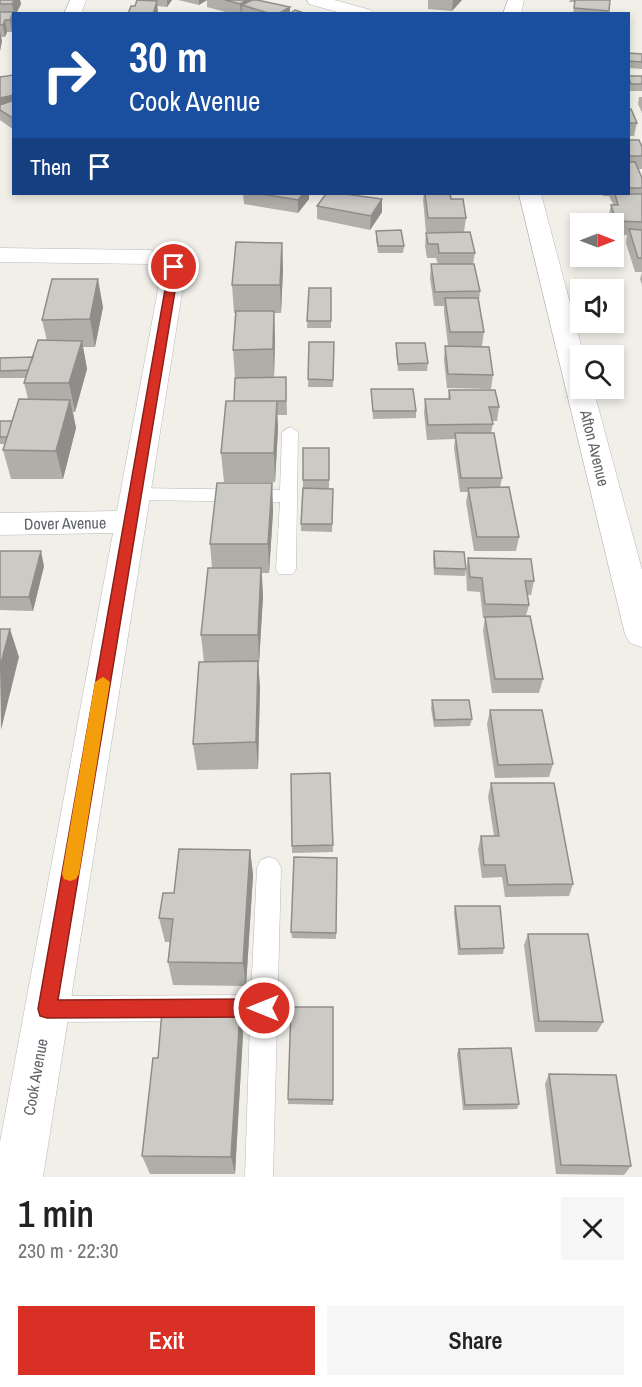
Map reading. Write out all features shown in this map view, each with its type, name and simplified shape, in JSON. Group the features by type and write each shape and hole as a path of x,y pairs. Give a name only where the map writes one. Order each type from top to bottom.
{"street":[{"path":"315,0 357,12"},
{"name":"Afton Avenue","path":"531,195 642,634"},
{"name":"Cook Avenue","path":"0,255 148,257 167,260 174,267 18,1177"},
{"name":"Dover Avenue","path":"0,524 133,508"}],"lane":[{"path":"286,569 290,432"},
{"path":"133,508 289,496"},
{"path":"259,1177 269,868"},
{"path":"47,1009 264,1008"}],"building":[{"path":"0,0 14,0 12,4 0,4"},
{"path":"137,0 157,1 154,12 129,12 131,6 135,6"},
{"path":"225,0 247,0 240,4"},
{"path":"257,0 290,7 281,12 265,12 242,5"},
{"path":"575,0 610,0 609,11 574,8"},
{"path":"0,12 12,12 10,20 5,20 3,25 0,25"},
{"path":"630,53 642,54 642,62 630,61"},
{"path":"12,75 12,95 0,98 0,77"},
{"path":"630,76 642,76 642,84 631,84"},
{"path":"12,101 12,118 0,110 0,105"},
{"path":"630,109 631,109 637,123 630,123"},
{"path":"630,140 639,140 642,156 630,156"},
{"path":"630,162 635,162 642,178 642,188 630,188"},
{"path":"642,194 642,222 624,221 624,213 614,213 611,205 618,205 615,195"},
{"path":"268,195 302,195 298,200"},
{"path":"325,195 352,195 382,199 371,216 317,206"},
{"path":"425,195 450,195 451,199 463,199 466,218 428,218"},
{"path":"629,229 642,230 642,258 638,258"},
{"path":"401,230 404,246 378,246 376,231"},
{"path":"470,232 475,253 439,253 438,244 428,244 426,233"},
{"path":"236,242 282,243 280,285 232,285"},
{"path":"431,264 474,264 480,291 435,292"},
{"path":"52,279 98,279 90,319 42,320"},
{"path":"309,288 331,288 331,321 307,321"},
{"path":"445,298 478,298 484,332 450,332"},
{"path":"236,311 274,311 273,349 233,350"},
{"path":"38,340 82,341 69,383 24,383"},
{"path":"309,342 334,342 333,380 308,379"},
{"path":"396,343 425,343 428,363 398,364"},
{"path":"445,346 489,347 493,375 448,374"},
{"path":"33,357 28,370 0,371 0,358"},
{"path":"286,377 286,401 234,401 235,378"},
{"path":"371,389 413,389 416,411 373,411"},
{"path":"449,390 495,390 499,407 489,407 493,424 428,425 425,399 450,399"},
{"path":"19,399 70,400 56,451 3,450"},
{"path":"226,401 277,401 274,453 221,453"},
{"path":"0,421 12,421 7,437 0,437"},
{"path":"455,433 494,433 502,478 461,478"},
{"path":"303,448 329,448 329,480 303,480"},
{"path":"217,483 272,483 268,544 210,544"},
{"path":"509,487 519,537 477,537 468,488"},
{"path":"303,488 333,489 332,524 301,524"},
{"path":"0,551 41,551 29,597 0,597"},
{"path":"434,551 464,552 466,569 435,568"},
{"path":"468,558 531,559 534,581 525,581 529,605 485,604 482,578 470,577"},
{"path":"208,568 261,568 258,635 201,635"},
{"path":"530,616 543,679 495,679 485,617"},
{"path":"0,629 10,629 0,667"},
{"path":"258,661 256,742 193,744 199,662"},
{"path":"432,700 469,700 472,719 435,720"},
{"path":"490,710 542,710 553,764 498,765"},
{"path":"330,773 333,845 292,846 291,774"},
{"path":"491,783 554,783 573,884 508,885 505,865 484,865 481,836 499,836"},
{"path":"179,849 250,850 243,963 168,962 173,919 159,918 163,893 174,893"},
{"path":"294,857 337,858 336,933 291,932"},
{"path":"455,906 500,906 504,948 460,949"},
{"path":"528,934 588,934 603,1022 539,1021"},
{"path":"291,1007 333,1007 333,1100 288,1099"},
{"path":"162,1011 240,1012 231,1157 142,1156 153,1058 158,1058"},
{"path":"511,1048 519,1104 465,1105 459,1049"},
{"path":"549,1074 616,1075 631,1166 561,1165"}],"slow traffic":[{"path":"70,874 103,682"}],"route":[{"path":"174,267 47,1009 264,1008"}]}
